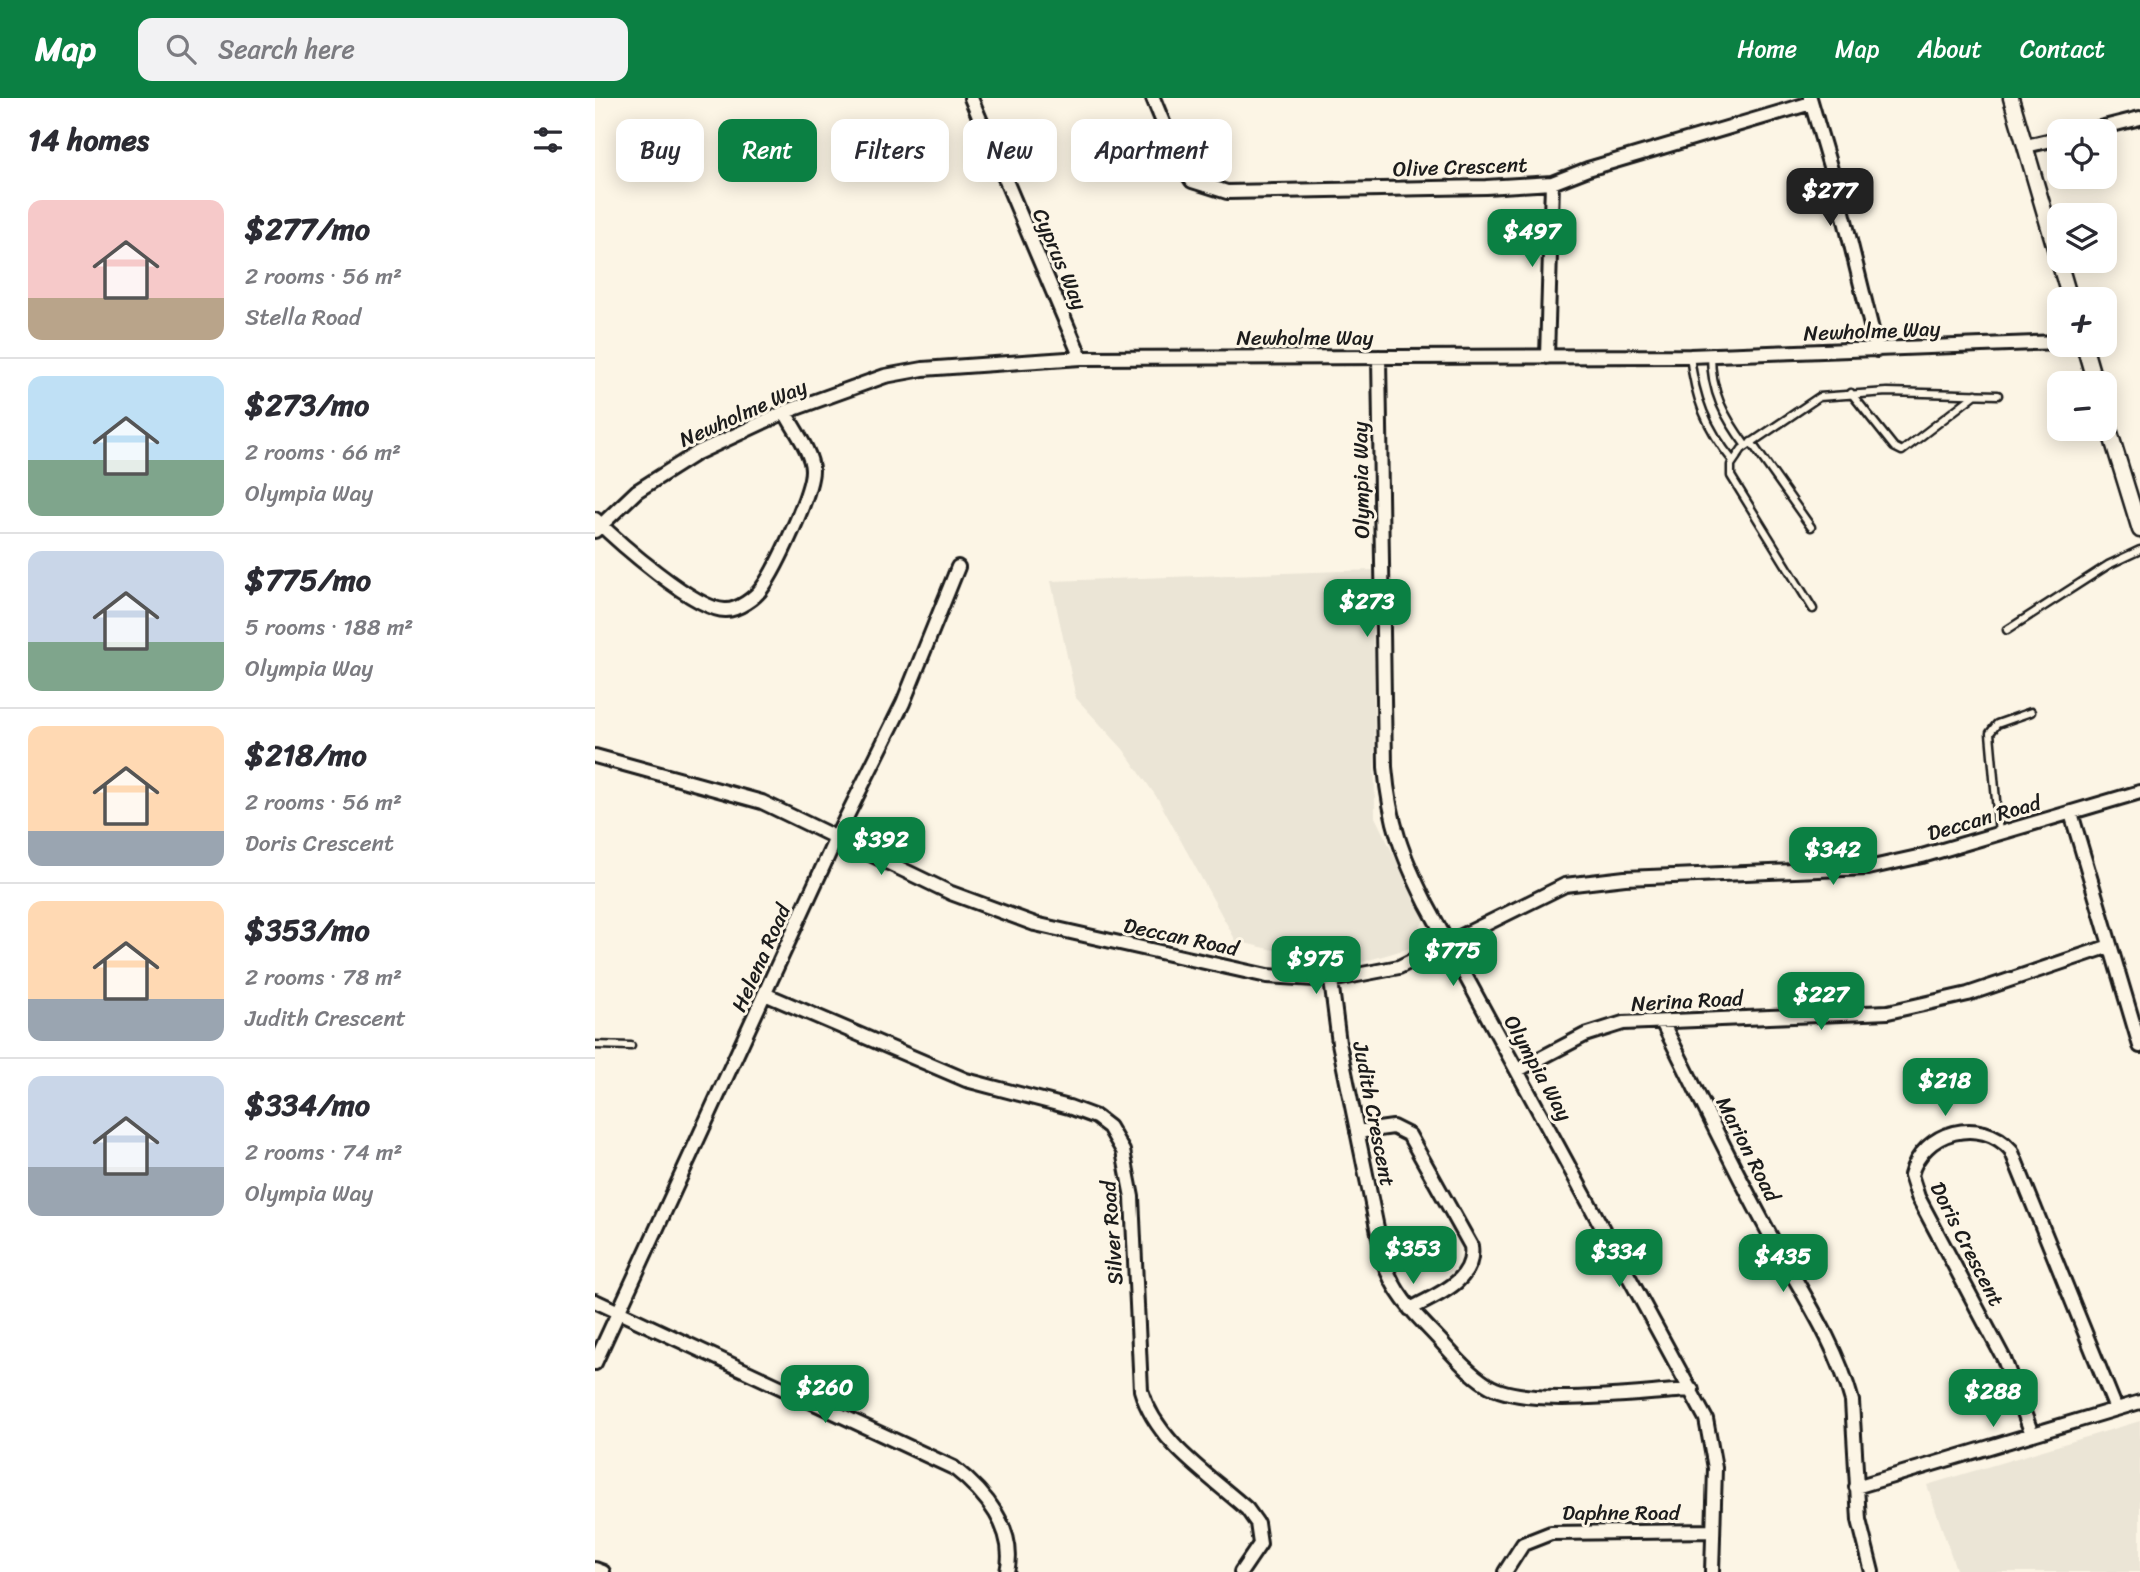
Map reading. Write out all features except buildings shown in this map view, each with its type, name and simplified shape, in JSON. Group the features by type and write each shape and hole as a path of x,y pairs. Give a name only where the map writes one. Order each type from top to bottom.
{"street":[{"name":"Cyprus Way","path":"971,98 1081,358"},
{"name":"Olive Crescent","path":"1153,98 1184,171 1197,186 1241,192 1552,183 1588,169 1811,100"},
{"path":"2011,98 2067,287"},
{"path":"1811,100 1841,204 1877,351"},
{"path":"2117,124 2140,118"},
{"path":"2026,146 2047,141"},
{"path":"1546,358 1552,183"},
{"name":"Newholme Way","path":"597,525 663,472 785,412 885,376 923,369 1081,358 1691,356 2047,343"},
{"name":"Olympia Way","path":"1378,357 1389,810 1410,870 1706,1419 1714,1446 1712,1572"},
{"path":"597,525 703,606 726,610 747,601 760,591 772,572 811,482 811,462 785,412"},
{"path":"2113,441 2140,530"},
{"name":"Helena Road","path":"595,1363 767,995 837,836 902,703 958,567"},
{"name":"Deccan Road","path":"595,757 762,802 951,893 996,911 1095,939 1267,976 1331,980 1399,967 1565,885 1625,878 1868,868 1999,834 2140,792"},
{"path":"2071,813 2140,1046"},
{"name":"Nerina Road","path":"1518,1070 1608,1027 1639,1022 1850,1015 1900,1010 1968,994 2109,946"},
{"name":"Judith Crescent","path":"1331,980 1357,1132 1388,1273 1391,1284 1411,1309 1467,1369 1487,1385 1511,1395 1544,1398 1692,1390"},
{"name":"Silver Road","path":"767,995 966,1080 1069,1107 1096,1117 1109,1127 1123,1151 1132,1197 1138,1369 1145,1407 1175,1445 1247,1509 1257,1523 1260,1544 1241,1572"},
{"name":"Marion Road","path":"1662,1022 1767,1229 1836,1355 1852,1401 1856,1487 1862,1538 1872,1572"},
{"path":"1357,1132 1392,1127 1409,1135 1471,1246 1472,1257 1467,1272 1448,1288 1411,1309"},
{"name":"Doris Crescent","path":"2032,1434 2004,1359 1918,1197 1911,1175 1920,1154 1944,1136 1960,1131 1991,1132 2011,1150 2116,1409"},
{"path":"595,1301 954,1468 971,1481 997,1516 1008,1540 1007,1572"},
{"path":"1856,1487 2140,1402"},
{"name":"Daphne Road","path":"1505,1572 1523,1544 1551,1533 1713,1531"},
{"path":"595,1569 603,1572"}],"lane":[{"path":"1711,355 1717,401 1722,414 1811,527"},
{"path":"1691,356 1697,401 1707,425 1733,461"},
{"path":"1851,393 1894,447 1902,451 1976,394"},
{"path":"1813,609 1731,476 1733,461 1748,444 1819,397 1851,393 1998,395"},
{"path":"2007,630 2108,565 2140,550"},
{"path":"1999,834 1990,733 1997,724 2031,712"},
{"path":"595,1045 631,1046"}],"shaded area":[{"path":"1373,570 1375,817 1425,918 1410,948 1345,967 1236,941 1158,799 1123,749 1076,698 1051,581"},
{"path":"2140,1421 2140,1572 1957,1572 1927,1485"}]}
